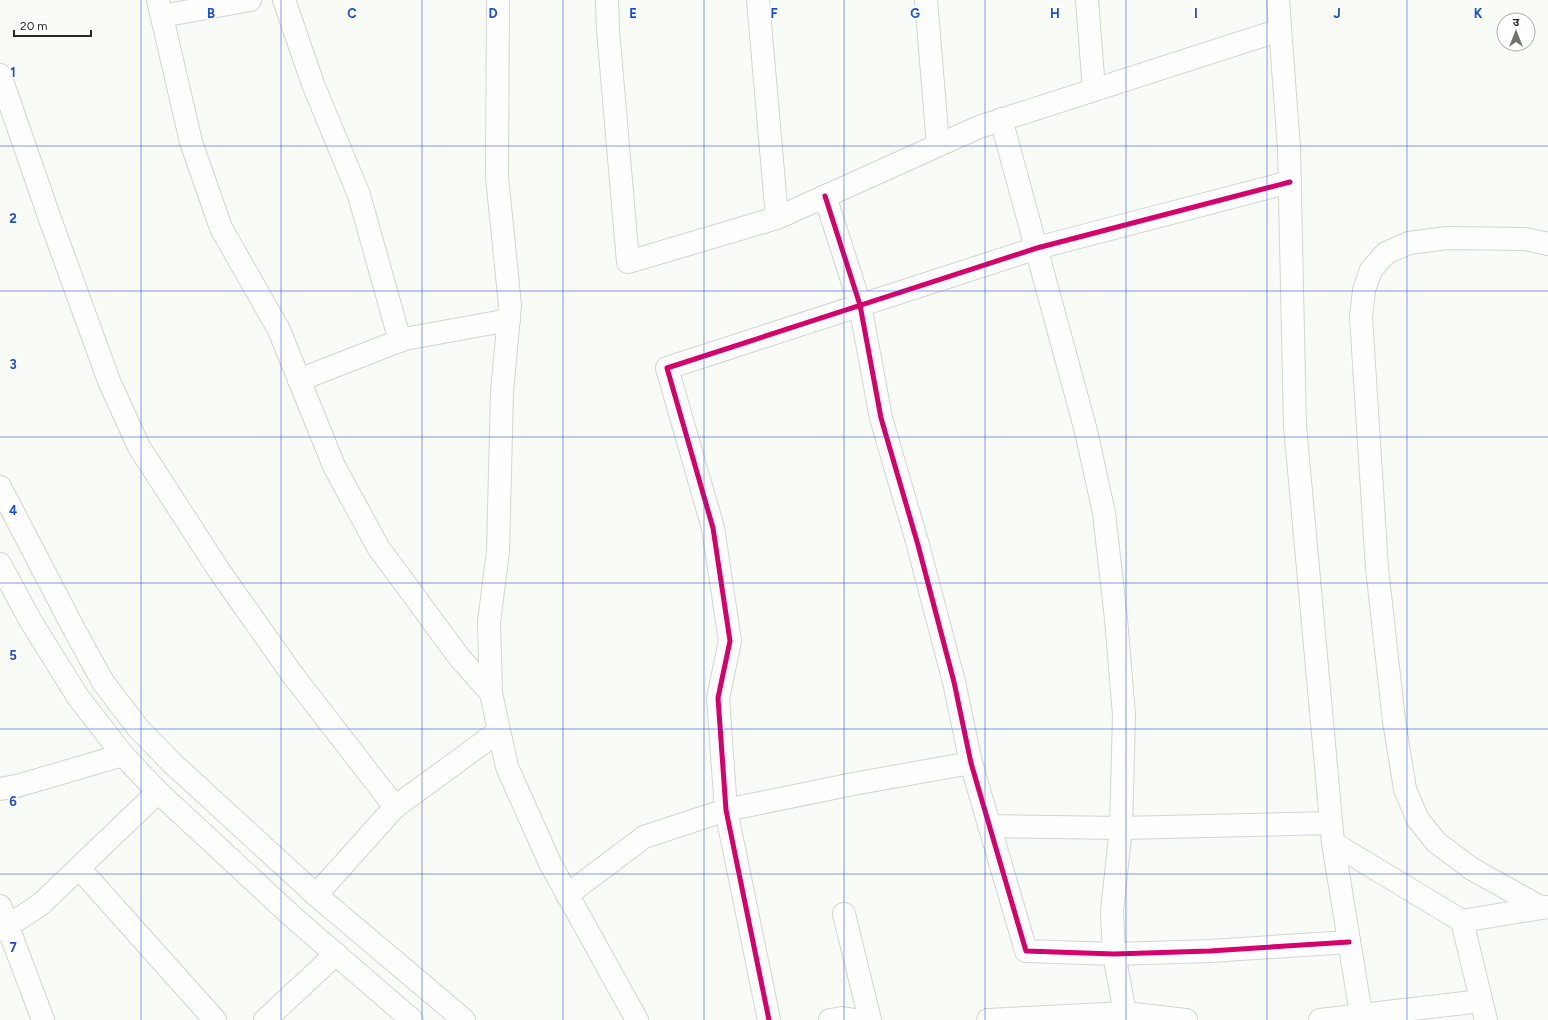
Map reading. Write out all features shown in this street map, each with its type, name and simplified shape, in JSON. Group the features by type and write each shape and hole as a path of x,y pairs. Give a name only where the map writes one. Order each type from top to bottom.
{"street":[{"path":"250,0 160,8 191,142 221,228 279,330 334,466 378,547 459,657 492,693"},
{"path":"284,0 313,84 359,195 400,341"},
{"path":"498,0 497,177 510,305 502,392 498,551 489,622 492,693 507,767 550,864 637,1020"},
{"path":"607,0 628,262 777,218 978,127 1280,30"},
{"path":"758,0 777,218"},
{"path":"926,0 938,145"},
{"path":"1087,0 1094,90"},
{"path":"1278,0 1289,149 1295,426 1332,833 1361,1018"},
{"path":"0,75 50,219 109,381 139,447 220,572 292,674 395,807"},
{"path":"1001,119 1086,431 1104,513 1116,619 1124,715 1121,828 1112,911 1114,954 1124,1013"},
{"path":"769,1020 726,810 718,698 730,641 713,528 667,368 1037,248 1290,182"},
{"path":"825,196 860,305 881,418 918,545 952,674 971,763 1026,952 1114,954 1210,952 1349,942"},
{"path":"1545,907 1472,869 1436,842 1416,818 1405,789 1394,721 1377,568 1361,317 1364,290 1371,270 1386,253 1409,243 1448,238 1525,239 1548,244"},
{"path":"299,380 400,341 509,320"},
{"path":"0,486 75,631 107,688 138,728 172,763 316,895 464,1020"},
{"path":"0,564 30,620 78,697 122,755 158,792 295,919 412,1020"},
{"path":"316,895 395,807 499,731"},
{"path":"0,789 16,786 122,755"},
{"path":"567,895 644,837 726,810 853,784 971,763"},
{"path":"4,928 41,904 158,792"},
{"path":"989,826 1332,833 1462,921 1483,1011 1320,1020"},
{"path":"79,868 214,1020"},
{"path":"0,906 4,928 41,1020"},
{"path":"1462,921 1545,907"},
{"path":"844,914 870,1020"},
{"path":"265,1020 336,954"},
{"path":"988,1020 1124,1013 1186,1020"},
{"path":"830,1020 842,1018 855,1020"}],"cycle path":[{"path":"769,1020 726,810 718,698 730,641 713,528 667,368 1037,248 1290,182"},
{"path":"825,196 860,305 881,418 918,545 954,682 971,763 1026,951 1114,954 1210,951 1349,942"}]}
